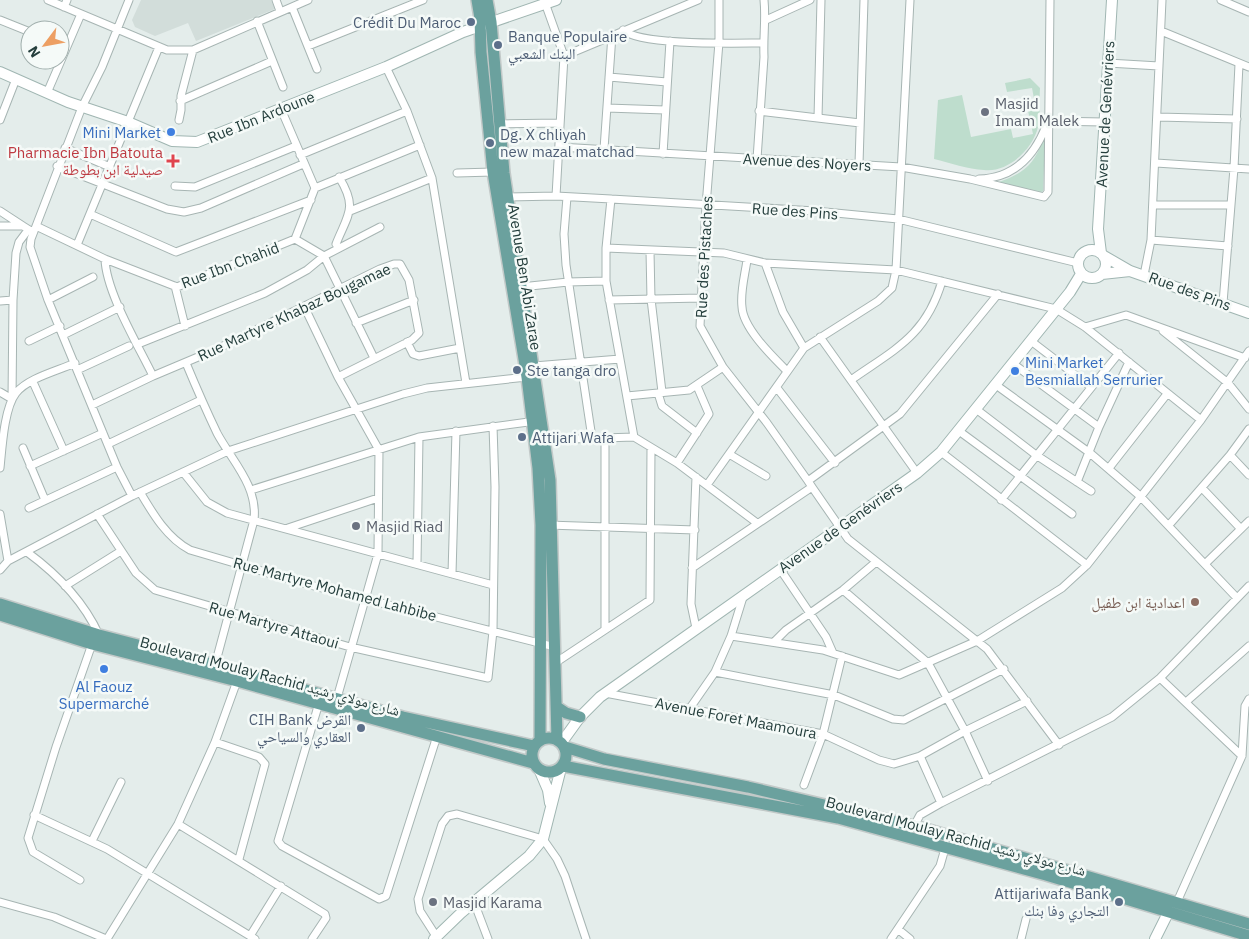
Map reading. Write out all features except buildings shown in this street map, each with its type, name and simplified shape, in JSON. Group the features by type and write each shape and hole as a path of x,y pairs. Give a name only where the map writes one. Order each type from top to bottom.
{"main road":[{"name":"Avenue Ben Abi Zarae","path":"477,0 486,24 508,197 534,366 537,420 553,526 554,647 561,743"},
{"name":"Avenue Ben Abi Zarae","path":"487,0 486,24 481,52 493,172 526,376 537,420"},
{"name":"Avenue Ben Abi Zarae","path":"537,743 541,645 540,440"},
{"name":"Boulevard Moulay Rachid شارع مولاي رشيد","path":"0,604 95,640 215,664 403,717 537,743"},
{"name":"Boulevard Moulay Rachid شارع مولاي رشيد","path":"0,615 436,736 536,766"},
{"path":"557,707 566,713 580,717"},
{"path":"549,737 561,743 567,753 562,767 552,772 536,766 532,754 537,743 549,737"},
{"name":"Boulevard Moulay Rachid شارع مولاي رشيد","path":"561,743 612,761 748,787 914,826 948,841"},
{"name":"Boulevard Moulay Rachid شارع مولاي رشيد","path":"562,767 838,818 948,841 1173,907 1249,924"},
{"name":"Boulevard Moulay Rachid شارع مولاي رشيد","path":"1173,907 1249,936"}],"street":[{"path":"48,0 65,4 81,14 118,30 159,47 176,51 194,50 308,0"},
{"path":"0,468 12,399 13,300 16,253 19,242 30,229 82,107 118,30 129,0"},
{"path":"276,0 280,11"},
{"path":"308,46 423,0"},
{"name":"Rue Ibn Ardoune","path":"0,72 82,107 128,122 172,141 190,143 207,139 386,67 486,24 545,2 556,0"},
{"path":"564,56 698,0"},
{"name":"Rue des Pistaches","path":"719,0 719,42 712,157 706,206 700,326 723,367 758,414 768,423 848,539 978,641 1004,669 1059,745"},
{"path":"757,159 764,57 763,43 766,20 764,0"},
{"path":"766,20 810,0"},
{"path":"818,118 821,0"},
{"path":"859,164 864,0"},
{"path":"707,485 804,348 878,301 892,288 896,270 910,0"},
{"path":"970,179 993,178 1020,165 1036,147 1048,122 1050,0"},
{"name":"Avenue de Genévriers","path":"1102,255 1098,229 1112,0"},
{"path":"1144,275 1152,240 1162,0"},
{"path":"1221,0 1249,12"},
{"path":"545,2 564,56 556,196"},
{"path":"292,7 317,69"},
{"path":"70,34 81,14"},
{"path":"0,20 20,28"},
{"path":"257,21 283,87"},
{"path":"623,30 632,36 670,41 763,43"},
{"path":"1161,31 1249,67"},
{"path":"604,149 612,35"},
{"path":"663,154 670,41"},
{"path":"77,246 159,47"},
{"path":"178,120 181,110 180,101 194,50"},
{"path":"180,101 272,61"},
{"path":"1108,63 1159,66"},
{"path":"1223,303 1234,168 1239,64"},
{"path":"386,67 406,111 432,178 466,383"},
{"path":"47,92 55,70"},
{"path":"608,77 667,82"},
{"path":"1,118 16,79"},
{"path":"607,108 665,110"},
{"path":"281,109 315,188 420,145"},
{"path":"300,155 406,111"},
{"path":"759,112 860,123"},
{"path":"1158,117 1237,119"},
{"path":"1048,122 1104,122"},
{"name":"Avenue des Noyers","path":"559,147 901,167 970,179 1040,198 1046,196 1048,192 1048,122"},
{"path":"499,124 559,123"},
{"path":"174,186 195,186 296,146"},
{"path":"65,148 110,167"},
{"path":"57,166 167,209 184,212 201,208 304,164"},
{"path":"1156,164 1249,169"},
{"path":"457,173 493,172"},
{"path":"336,244 350,211 350,198 339,177"},
{"path":"350,211 432,178"},
{"name":"Rue Ibn Chahid","path":"0,211 30,229 175,286 186,285 295,239 315,188"},
{"name":"Rue des Pins","path":"508,197 556,196 611,199 815,211 898,219 1078,263"},
{"path":"567,197 564,234 568,282 592,438"},
{"path":"611,199 606,248 606,282 634,437"},
{"path":"90,214 176,252 311,200"},
{"path":"1153,205 1231,205"},
{"name":"Rue Ibn Chahid","path":"0,226 30,229"},
{"path":"138,344 264,293 307,270 324,256 380,227"},
{"path":"30,229 30,247 48,300 117,467 132,496"},
{"name":"Avenue de Genévriers","path":"1090,250 1098,229"},
{"path":"295,239 324,256 374,358"},
{"path":"1152,240 1228,246"},
{"path":"606,248 724,253 766,263 896,270 1056,309 1085,327 1119,353 1201,420"},
{"path":"1090,250 1102,255 1106,264 1102,274 1089,278 1082,274 1078,263 1080,256 1090,250"},
{"path":"650,251 651,299 662,406 697,433"},
{"name":"Rue des Pins","path":"1102,255 1130,271 1249,313"},
{"path":"105,259 108,278 153,376"},
{"path":"747,260 741,300 744,316 769,352 787,370"},
{"path":"766,263 783,312 804,348"},
{"name":"Rue Martyre Khabaz Bougamae","path":"92,405 153,376 186,363 380,269 397,264 407,274 414,300 419,333 407,342"},
{"name":"Rue des Pins","path":"1102,274 1130,271"},
{"name":"Avenue de Genévriers","path":"561,743 580,717 605,693 744,593 917,473 941,452 1031,341 1082,274"},
{"path":"48,300 93,277"},
{"path":"851,380 918,330 931,311 942,281"},
{"path":"521,287 568,282 606,282"},
{"path":"175,286 186,326"},
{"path":"692,568 758,523 900,414 998,294"},
{"path":"609,300 701,298"},
{"path":"0,301 13,300"},
{"path":"356,323 414,300"},
{"path":"304,306 338,377 379,450 378,554 337,698"},
{"path":"63,335 120,307"},
{"path":"731,636 833,653 893,674 913,671 978,641 1062,588 1087,565 1201,420 1247,355 1126,316 1085,327"},
{"path":"29,341 60,326"},
{"path":"1157,326 1228,383 1249,409"},
{"path":"820,337 917,473"},
{"path":"1031,341 1091,387"},
{"path":"338,377 407,342 414,354 418,356 460,348"},
{"path":"12,399 17,391 33,382 129,346"},
{"path":"1001,500 1119,353"},
{"path":"534,366 620,359"},
{"path":"1077,482 1099,427 1129,362"},
{"path":"186,363 201,400 251,490 255,506 254,520 215,664"},
{"path":"1012,363 1099,427"},
{"path":"627,396 689,390 723,367"},
{"path":"0,570 8,561 97,514 228,451 416,390 526,376"},
{"path":"33,382 64,451"},
{"path":"996,385 1109,468 1140,496 1206,563 1237,598"},
{"path":"677,463 708,418 709,411 697,386"},
{"path":"777,388 835,463"},
{"path":"0,392 12,399"},
{"path":"1109,468 1167,394"},
{"path":"108,444 201,400"},
{"path":"976,409 1036,455 1091,490"},
{"path":"251,490 419,437 537,420"},
{"path":"493,426 495,471 493,631"},
{"path":"1169,526 1230,455 1249,429"},
{"path":"452,574 456,431"},
{"path":"959,431 1072,514"},
{"path":"30,466 103,433"},
{"path":"417,564 419,437"},
{"path":"540,440 634,437 677,463 758,523"},
{"path":"605,439 605,628"},
{"path":"23,448 45,500"},
{"path":"555,662 650,600 651,448"},
{"path":"941,452 1087,565"},
{"path":"729,454 766,476"},
{"path":"1230,455 1249,475"},
{"path":"29,508 117,467"},
{"path":"183,472 213,507 228,514 287,528 493,585"},
{"path":"696,477 691,604 696,628"},
{"path":"1202,488 1241,529"},
{"name":"Rue Martyre Mohamed Lahbibe","path":"140,492 166,531 182,546 365,600 554,647"},
{"path":"287,528 378,498"},
{"path":"0,514 8,561"},
{"name":"Rue Martyre Attaoui","path":"97,514 142,580 155,590 230,614 350,647 488,678 493,631"},
{"path":"1206,563 1249,521"},
{"path":"541,525 694,530"},
{"path":"65,586 121,551"},
{"path":"27,552 65,586 86,612 95,640 34,815 28,838 33,852 80,880"},
{"path":"774,642 843,590 876,562"},
{"path":"780,569 826,637 833,653"},
{"path":"914,826 920,815 941,803 1112,717 1160,678 1237,598 1249,588"},
{"path":"843,590 928,663 965,731 988,781"},
{"path":"690,708 715,672 731,636 744,593"},
{"path":"1186,702 1249,646"},
{"path":"804,786 823,734 834,696 842,656"},
{"path":"715,672 834,696 893,719 904,720 1004,669"},
{"path":"1160,678 1242,756"},
{"path":"0,902 54,917 107,939 178,824 215,742 237,681"},
{"name":"Avenue Foret Maamoura","path":"605,693 823,734 887,763 902,763 920,756 965,731 1027,701"},
{"path":"1155,939 1173,907 1242,756 1245,706 1249,699"},
{"path":"318,703 278,841 282,846 379,899 386,896 436,736"},
{"path":"215,742 259,757 265,764 239,859"},
{"path":"920,756 941,803"},
{"path":"536,766 548,790 550,807"},
{"path":"562,767 543,839 529,856 435,937 420,911 418,899 439,831 446,818 457,814 543,839 557,859 565,876 586,939"},
{"path":"92,841 121,782"},
{"path":"34,815 92,841 253,937 281,886"},
{"path":"178,824 239,859 326,915 312,939"},
{"path":"891,939 940,866 948,841"},
{"path":"474,902 488,939"},
{"path":"1021,939 1026,919"},
{"path":"898,930 910,939"}],"shaded area":[{"path":"141,0 271,0 275,9 196,41 188,23 155,36 135,27 132,20"}],"green space":[{"path":"1030,78 1040,88 1039,122 1031,143 1018,158 1002,168 993,170 972,168 934,159 938,100 962,95 971,137 1011,129 1013,138 1033,134 1027,106 1035,104 1032,88 1007,92 1005,83"},
{"path":"1042,142 1045,142 1043,191 1040,193 999,184 999,182 1014,176 1026,168 1035,157"}],"place":[{"name":"Crédit Du Maroc","path":"471,22"},
{"name":"Banque Populaire البنك الشعبي","path":"498,45"},
{"name":"Masjid Imam Malek","path":"985,112"},
{"name":"Mini Market","path":"171,132"},
{"name":"Dg. X chliyah new mazal matchad","path":"490,143"},
{"name":"Pharmacie Ibn Batouta صيدلية ابن بطوطة","path":"173,161"},
{"name":"Ste tanga dro","path":"517,370"},
{"name":"Mini Market Besmiallah Serrurier","path":"1015,371"},
{"name":"Attijari Wafa","path":"522,437"},
{"name":"Masjid Riad","path":"356,526"},
{"name":"اعدادية ابن طفيل","path":"1195,602"},
{"name":"Al Faouz Supermarché","path":"104,669"},
{"name":"CIH Bank القرض العقاري والسياحي","path":"361,728"},
{"name":"Masjid Karama","path":"433,902"},
{"name":"Attijariwafa Bank التجاري وفا بنك","path":"1119,902"}]}
